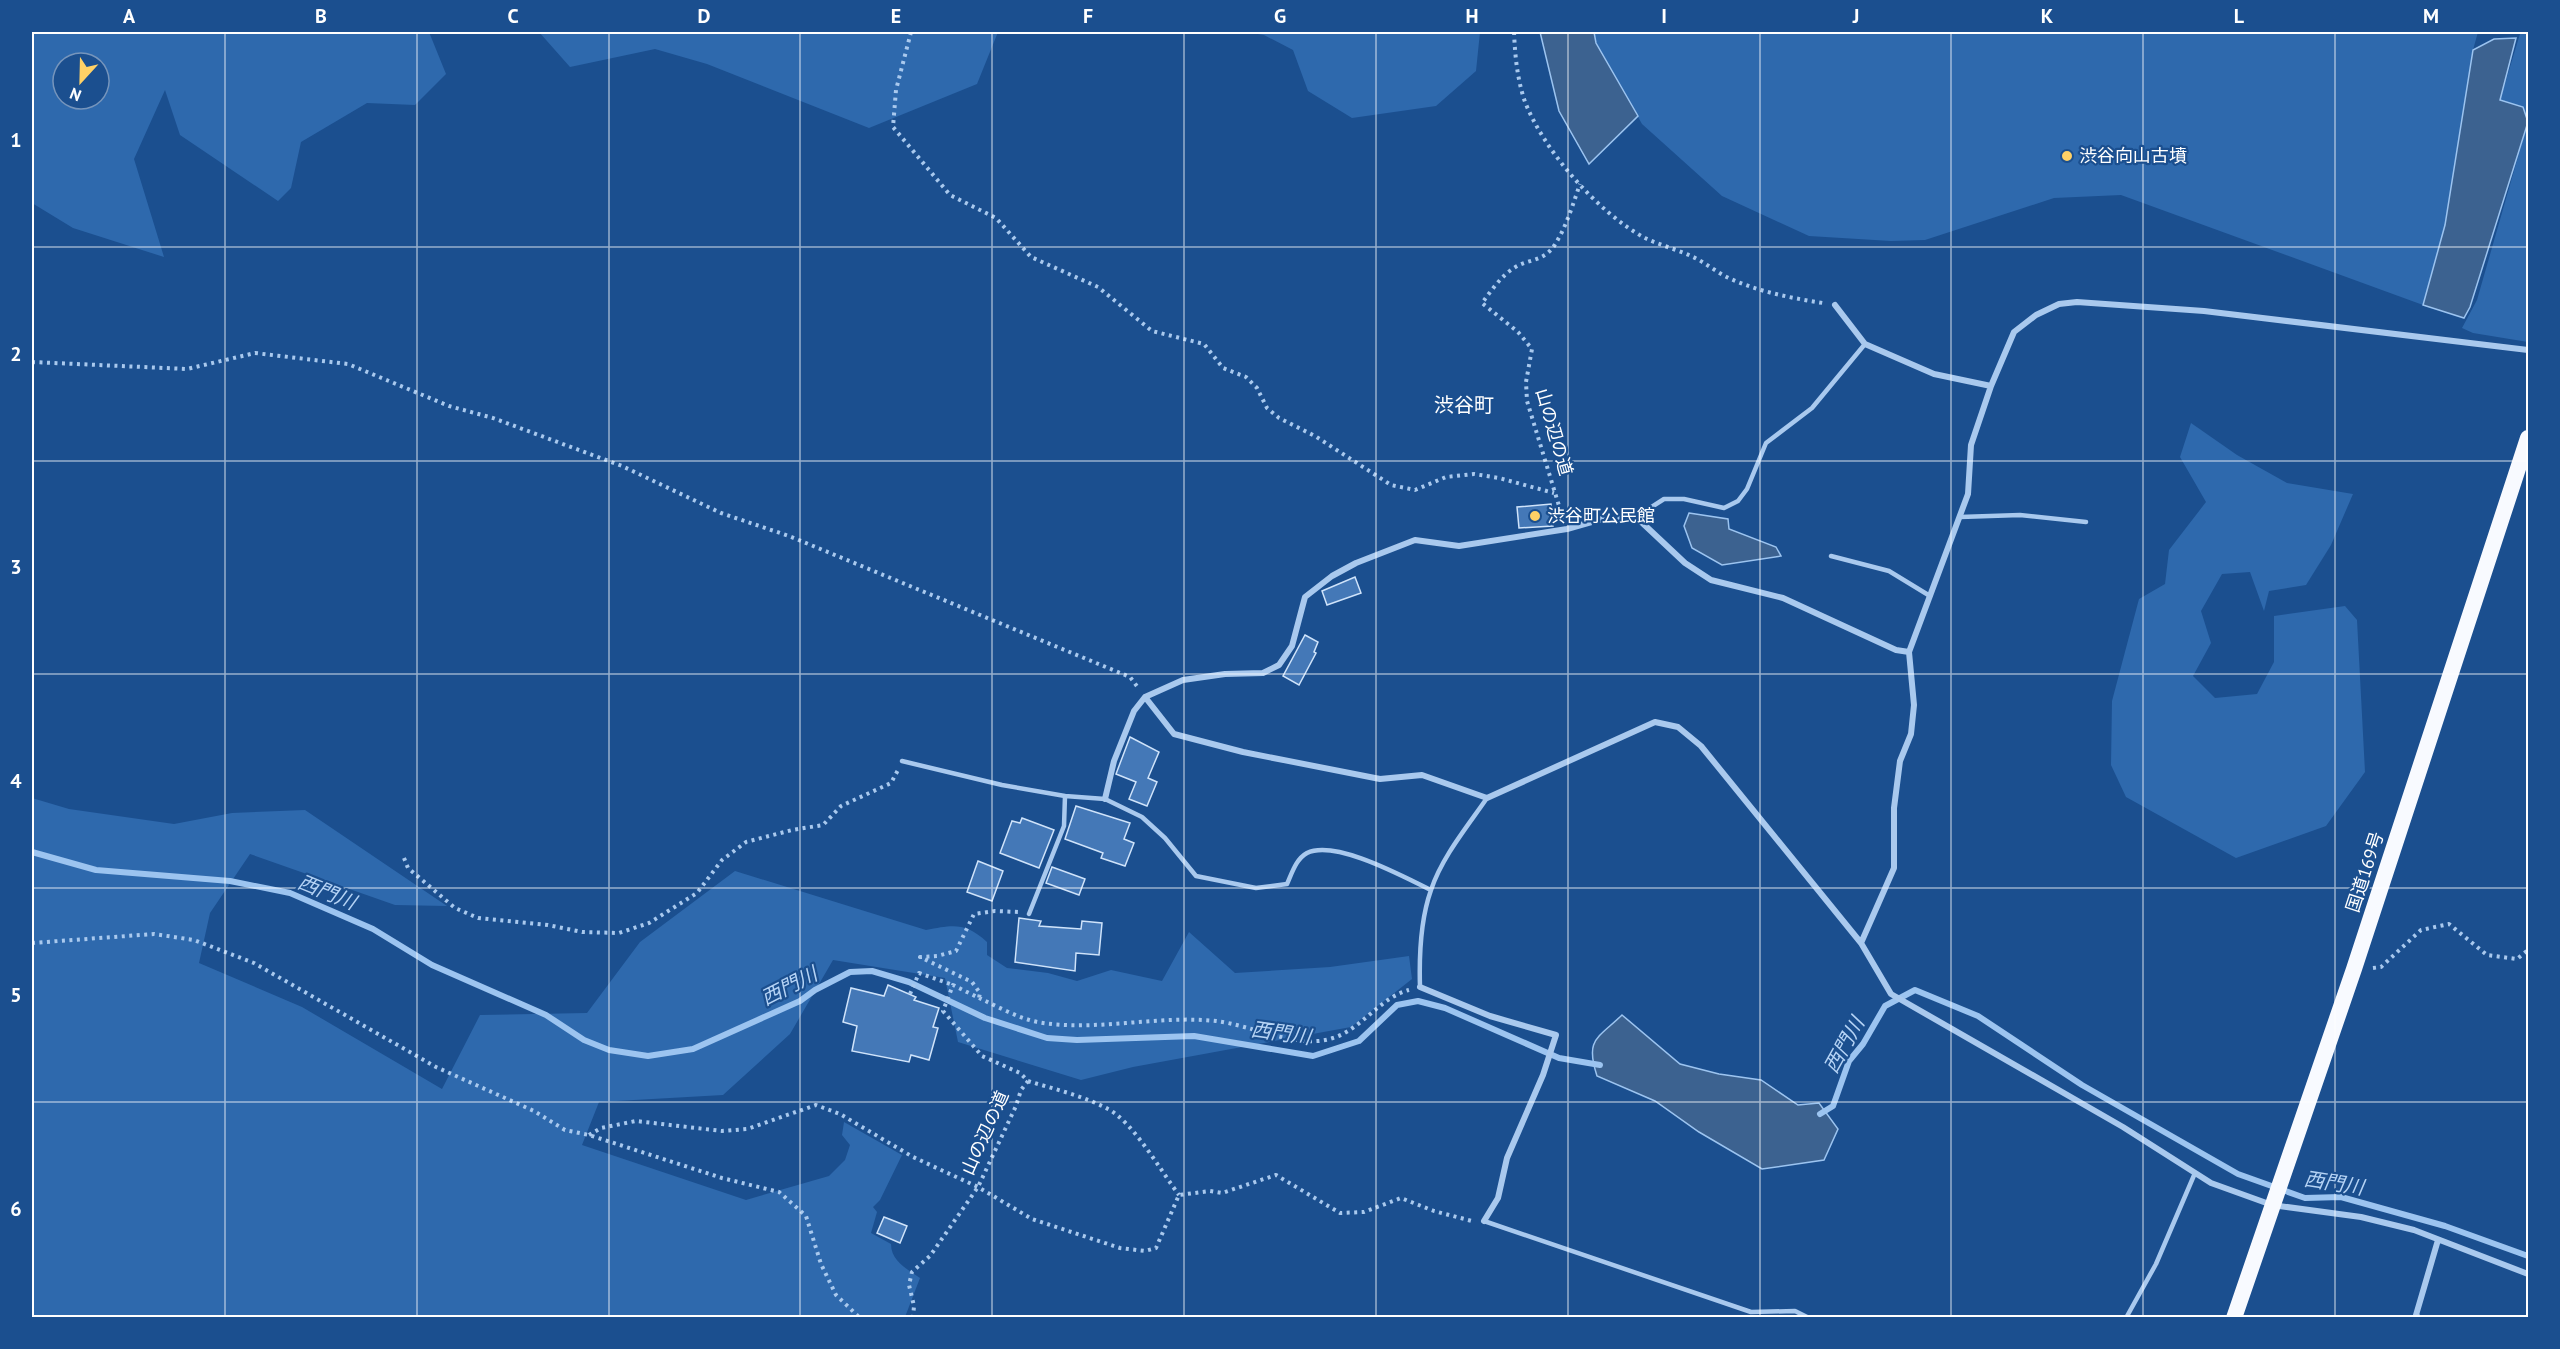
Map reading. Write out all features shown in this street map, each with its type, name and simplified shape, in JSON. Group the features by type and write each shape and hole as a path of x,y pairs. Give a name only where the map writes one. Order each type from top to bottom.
{"highway":[{"name":"国道169号","path":"2234,1317 2354,969 2529,438"}],"street":[{"path":"1862,943 1894,868 1894,808 1899,761 1911,734 1914,705 1909,652 1968,494 1971,445 1991,386 2014,332 2036,315 2059,304 2077,302 2204,311 2529,350"},
{"path":"1835,305 1865,344 1934,374 1991,386"},
{"path":"1105,799 1114,761 1134,711 1145,697 1183,680 1225,674 1263,674 1279,665 1292,646 1305,597 1332,576 1366,559 1415,540 1459,546 1567,529 1602,519 1636,517 1685,563 1711,580 1783,598 1896,650 1909,652"},
{"path":"1145,697 1174,734 1243,752 1380,779 1422,775 1487,798 1655,722 1678,727 1701,746 1862,943 1891,994 2123,1127 2211,1183 2272,1205 2361,1217 2414,1230 2529,1274"},
{"path":"1420,987 1490,1016 1556,1035 1543,1075 1506,1158 1498,1198 1484,1221"},
{"path":"2419,1317 2416,1316 2438,1240"}],"lane":[{"path":"1636,517 1664,499 1684,499 1724,508 1738,501 1747,489 1766,443 1812,408 1865,344"},
{"path":"1960,517 2020,514 2086,522"},
{"path":"1831,556 1889,571 1930,596"},
{"path":"902,761 1002,785 1065,796 1105,799 1142,817 1165,838 1196,876 1256,888 1287,884 1296,864 1305,854 1319,849 1376,863 1431,890"},
{"path":"1029,914 1064,826 1065,796"},
{"path":"1420,987 1423,924 1431,890 1443,864 1487,798"},
{"path":"2126,1317 2156,1264 2195,1173"},
{"path":"1484,1221 1751,1312 1795,1311 1809,1317"}],"path":[{"path":"912,32 896,90 893,127 950,195 996,218 1032,258 1098,287 1152,331 1204,344 1223,368 1246,377 1257,388 1267,408 1279,418 1315,436 1391,485 1415,490 1446,477 1474,474 1499,478 1554,493 1567,529"},
{"path":"1514,32 1516,68 1525,100 1537,126 1580,184 1613,216 1645,238 1692,256 1730,278 1781,296 1835,305"},
{"name":"山の辺の道","path":"1554,493 1554,485 1525,391 1532,349 1518,332 1482,303 1509,272 1517,266 1543,257 1554,246 1580,184"},
{"path":"32,362 187,369 255,353 348,364 448,406 492,418 622,466 721,513 789,536 1130,677 1145,697"},
{"path":"404,858 408,868 455,908 478,918 548,925 582,932 619,933 649,923 697,893 722,860 746,842 792,830 824,825 841,806 891,783 902,761"},
{"path":"979,998 980,993 972,982 920,957 937,956 956,951 974,914 1008,911 1029,914"},
{"path":"2354,969 2381,967 2421,930 2449,924 2487,955 2517,959 2529,950"},
{"path":"32,943 154,934 194,940 254,963 436,1067 534,1111 565,1130 589,1135 722,1178 779,1192 806,1216 821,1264 836,1295 860,1317"},
{"path":"911,993 919,973 1042,1023 1216,1021 1300,1040 1331,1039 1346,1032 1401,992 1420,987"},
{"name":"山の辺の道","path":"913,1317 914,1306 909,1285 912,1272 930,1256 978,1187 1016,1106 1021,1090 1028,1081 1020,1073 982,1056 951,1022 943,1007 952,986"},
{"path":"1028,1081 1109,1109 1142,1141 1179,1195"},
{"path":"589,1135 601,1128 636,1121 722,1131 747,1129 816,1105 840,1114 913,1157 978,1187 1032,1219 1120,1248 1145,1251 1156,1248 1179,1195"},
{"path":"1179,1195 1210,1191 1222,1193 1276,1175 1340,1213 1364,1212 1401,1198 1467,1221 1484,1221"}],"shaded area":[{"path":"32,32 429,32 446,74 415,105 367,103 301,142 291,188 278,201 180,135 165,90 134,159 164,257 73,228 32,203"},
{"path":"539,32 998,32 977,84 869,128 707,64 655,49 570,67"},
{"path":"1245,32 1480,32 1476,71 1436,106 1352,118 1308,91 1293,50 1264,35"},
{"path":"1540,32 1594,32 1596,43 1638,116 1589,164 1559,111"},
{"name":"渋谷向山古墳","path":"1594,32 2478,32 2473,50 2445,225 2423,305 2121,195 2054,198 1925,240 1891,241 1809,236 1722,196 1642,124 1596,43"},
{"path":"2495,32 2528,32 2528,122 2523,107 2500,100 2520,34 2495,34"},
{"path":"2516,38 2500,100 2523,107 2528,122 2470,307 2464,318 2423,305 2445,225 2473,50 2494,39"},
{"path":"2528,122 2528,342 2473,333 2462,328 2477,300"},
{"path":"2191,423 2237,455 2287,483 2353,494 2331,545 2306,585 2269,591 2264,611 2250,572 2222,574 2201,611 2211,643 2193,676 2215,698 2257,694 2274,662 2274,616 2345,606 2357,620 2365,772 2326,826 2236,858 2126,797 2111,765 2112,701 2139,599 2165,584 2169,550 2206,502 2180,457"},
{"path":"1689,513 1728,519 1729,529 1776,547 1781,556 1722,565 1692,548 1684,526"},
{"path":"32,798 69,809 174,824 232,813 305,810 447,906 395,905 250,854 210,913 199,963 302,1007 442,1089 480,1015 587,1013 640,942 735,871 926,930 951,926 965,928 987,942 987,955 1007,968 1048,973 1077,981 1111,970 1162,981 1189,932 1235,973 1330,967 1409,956 1412,979 1351,1027 1133,1067 1081,1080 958,1042 945,978 833,960 790,1034 723,1095 599,1102 582,1145 746,1200 829,1176 845,1160 850,1145 842,1135 844,1122 902,1155 880,1200 873,1207 877,1212 871,1233 891,1244 897,1260 920,1278 905,1317 32,1317"},
{"path":"1622,1015 1680,1064 1719,1074 1761,1080 1798,1105 1819,1103 1838,1129 1824,1160 1762,1169 1699,1132 1655,1101 1597,1076 1592,1054 1593,1047 1600,1035"}],"building":[{"name":"渋谷町公民館","path":"1551,504 1553,526 1519,528 1517,507"},
{"path":"1355,577 1361,593 1327,605 1322,591"},
{"path":"1305,635 1318,642 1314,652 1316,653 1299,685 1283,676"},
{"path":"1130,737 1159,752 1148,778 1157,782 1147,806 1129,799 1136,782 1116,774"},
{"path":"1076,806 1130,823 1124,839 1134,843 1125,866 1101,858 1103,853 1065,839"},
{"path":"1022,818 1054,830 1039,868 1000,853 1012,821 1020,823"},
{"path":"978,861 1003,871 992,901 967,892"},
{"path":"1052,867 1085,879 1079,895 1046,883"},
{"path":"1019,918 1041,921 1039,926 1081,929 1082,921 1102,923 1099,955 1076,953 1075,971 1015,962"},
{"path":"888,985 916,997 914,1000 939,1008 933,1027 938,1028 929,1060 911,1055 909,1062 852,1051 857,1026 843,1022 851,988 884,996"},
{"path":"884,1217 907,1226 900,1243 877,1233"}],"waterway":[{"name":"西門川","path":"32,852 96,870 230,881 290,893 373,929 432,965 546,1015 584,1040 609,1050 648,1056 693,1049 800,1001 815,990 850,972 872,971 909,982 985,1018 1047,1038 1077,1040 1194,1036 1313,1056 1359,1041 1397,1005 1418,1001 1445,1008 1559,1058 1600,1065"},
{"name":"西門川","path":"1820,1114 1833,1106 1849,1061 1863,1044 1885,1006 1915,990 1978,1016 2082,1085 2238,1174 2305,1198 2341,1197 2445,1226 2528,1256"}],"place":[{"name":"渋谷向山古墳","path":"2067,156"},
{"name":"渋谷町公民館","path":"1535,516"}],"district":[{"name":"渋谷町","path":"1464,405"}]}
